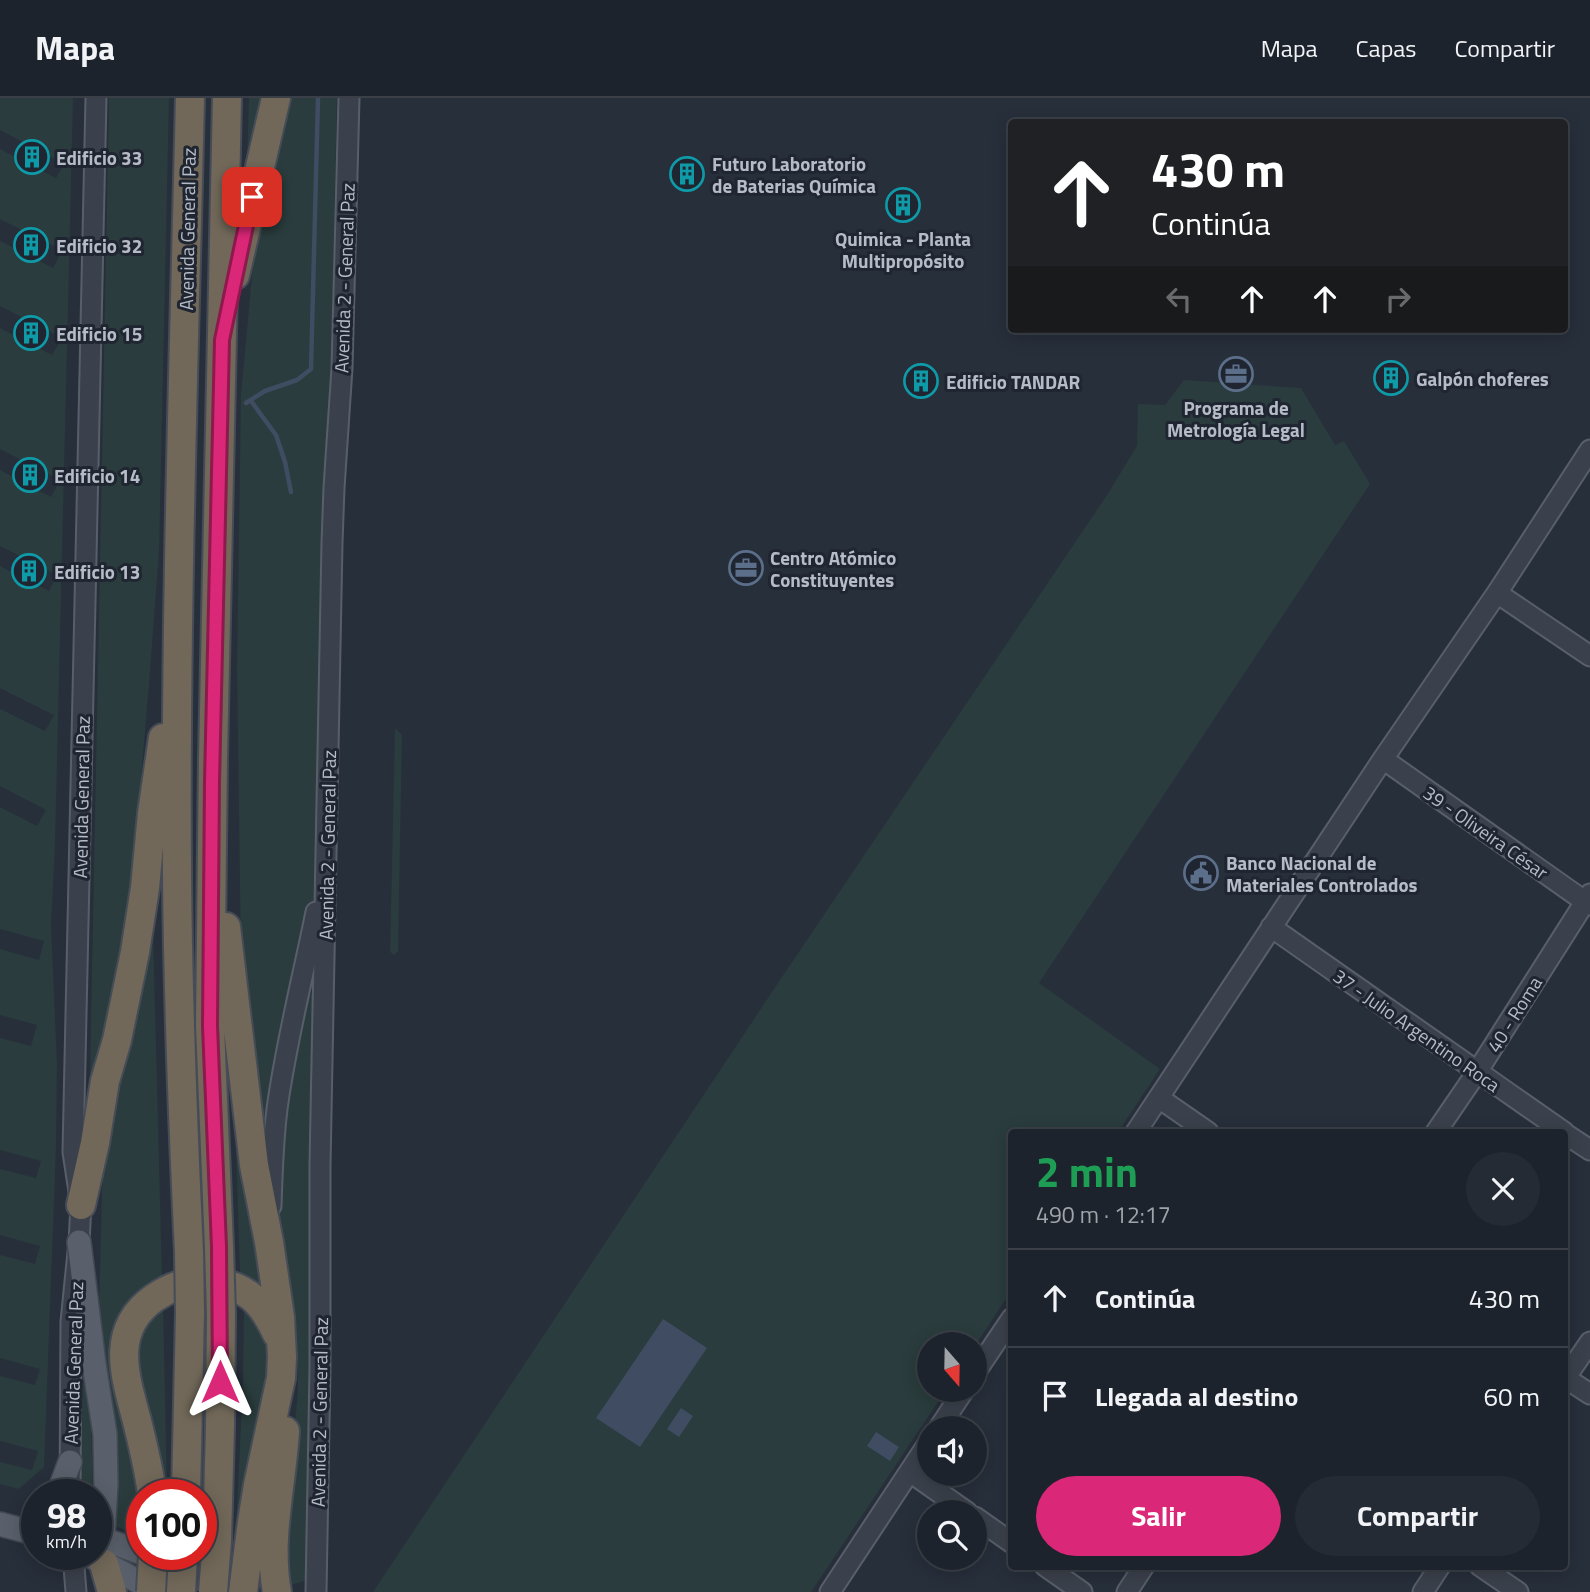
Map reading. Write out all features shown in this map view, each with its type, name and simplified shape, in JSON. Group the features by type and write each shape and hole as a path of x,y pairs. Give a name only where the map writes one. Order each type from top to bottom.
{"highway":[{"name":"Avenida General Paz","path":"186,1479 190,1314 179,1040 177,875 178,631 190,98"},
{"name":"Avenida General Paz","path":"213,1592 217,1540 221,1315 210,1026 212,806 227,98"},
{"path":"222,340 276,98"},
{"path":"80,1205 135,952 178,631"},
{"path":"212,806 254,1165 281,1326 281,1378 285,1420 274,1546 277,1592"},
{"path":"149,1479 123,1364 126,1337 139,1311 157,1296 184,1283 204,1281 226,1284 246,1292 261,1306 272,1323 281,1347"},
{"path":"243,1592 258,1485 281,1378"},
{"path":"105,1570 112,1592"},
{"path":"148,1588 151,1570"},
{"path":"181,1592 182,1570"}],"main road":[{"path":"79,1242 105,1434 106,1479"},
{"path":"64,1479 70,1462"},
{"path":"0,1524 21,1527"},
{"path":"112,1560 148,1588"}],"street":[{"name":"Avenida General Paz","path":"70,1479 71,1322 80,1205 73,1152 96,98"},
{"name":"Avenida 2 - General Paz","path":"316,1592 320,1165 334,488 342,368 349,98"},
{"path":"1138,1129 1590,450"},
{"path":"1497,593 1590,656"},
{"name":"39 - Oliveira César","path":"1383,759 1588,900"},
{"path":"269,1242 272,1148 277,1106 327,860"},
{"name":"40 - Roma","path":"1438,1129 1588,900"},
{"name":"37 - Julio Argentino Roca","path":"1271,927 1560,1129"},
{"path":"1159,1098 1204,1129"},
{"name":"37 - Julio Argentino Roca","path":"1568,1135 1590,1150"},
{"path":"987,1355 1008,1324"},
{"path":"1568,1374 1590,1342"},
{"path":"1568,1380 1590,1394"},
{"path":"830,1592 917,1461"},
{"path":"910,1472 950,1500"},
{"path":"987,1525 1008,1540"},
{"path":"74,1570 76,1592"},
{"path":"1051,1570 1082,1592"},
{"path":"1127,1592 1141,1570"},
{"path":"1423,1592 1437,1570"},
{"path":"1486,1570 1518,1592"}],"shaded area":[{"path":"0,98 73,98 51,926 57,1064 56,1147 44,1467 30,1479 21,1479 19,1489 0,1484 0,1462 32,1470 38,1451 0,1441 0,1376 35,1385 40,1369 0,1358 0,1255 35,1264 40,1246 0,1235 0,1169 36,1178 41,1161 0,1150 0,1038 31,1046 37,1025 0,1015 0,949 39,960 44,941 0,929 0,807 37,826 46,810 0,786 0,709 45,731 54,715 0,688 0,566 49,591 57,575 0,546 0,470 51,497 60,480 0,449 0,328 52,355 62,338 0,306 0,241 53,268 62,250 0,219 0,149 56,178 64,164 0,130"},
{"path":"109,98 169,98 159,552 149,684 132,883 118,971 95,1075 90,1075"},
{"path":"249,98 267,98 252,159 247,159"},
{"path":"291,98 337,98 320,863 263,1147 241,960 237,669 241,394 254,254"},
{"path":"1184,380 1301,388 1335,445 1344,441 1370,484 1039,983 1160,1069 1120,1129 1008,1129 1008,1296 984,1332 917,1332 917,1402 938,1402 929,1416 917,1416 917,1433 811,1592 373,1592 1107,495 1137,446 1138,404 1165,405"},
{"path":"395,728 402,735 398,952 394,955 390,952"},
{"path":"149,930 153,931 162,1278 132,1304 138,1479 126,1479 126,1530 114,1526 99,1312 103,1153"},
{"path":"306,994 315,995 308,1580 281,1588 298,1390 298,1354 276,1220 278,1173 293,1063"},
{"path":"234,1082 272,1289 262,1292 240,1275"},
{"path":"163,1302 167,1479 156,1479 134,1376 142,1325"},
{"path":"244,1304 251,1307 273,1355 235,1552 243,1382"},
{"path":"83,1353 86,1363 93,1479 77,1479 80,1354"}],"water":[{"path":"663,1319 707,1348 640,1447 596,1418"},
{"path":"681,1408 693,1416 679,1437 667,1429"},
{"path":"876,1432 899,1447 890,1461 867,1446"}],"waterway":[{"path":"246,403 265,391 297,380 311,369 318,98"},
{"path":"251,401 276,435 291,492"}],"tunnel":[{"path":"182,1570 224,1592"}],"place":[{"name":"Edificio 33","path":"32,157"},
{"name":"Futuro Laboratorio de Baterias Química","path":"687,174"},
{"name":"Quimica - Planta Multipropósito","path":"903,205"},
{"name":"Edificio 32","path":"31,245"},
{"name":"Edificio 15","path":"31,333"},
{"name":"Programa de Metrología Legal","path":"1236,374"},
{"name":"Galpón choferes","path":"1391,378"},
{"name":"Edificio TANDAR","path":"921,381"},
{"name":"Edificio 14","path":"30,475"},
{"name":"Centro Atómico Constituyentes","path":"746,568"},
{"name":"Edificio 13","path":"29,571"},
{"name":"Banco Nacional de Materiales Controlados","path":"1201,873"}],"route":[{"path":"220,1382 221,1315 210,1026 212,782 222,340 252,197"}]}
